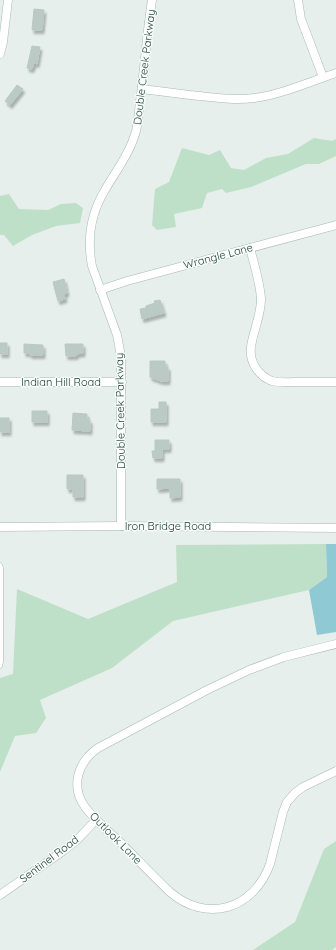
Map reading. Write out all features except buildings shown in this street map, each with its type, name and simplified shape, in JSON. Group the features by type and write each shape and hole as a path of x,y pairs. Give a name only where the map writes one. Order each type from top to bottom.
{"street":[{"path":"0,54 3,42 8,0"},
{"name":"Double Creek Parkway","path":"121,526 122,382 120,346 92,266 90,257 90,237 95,209 100,198 124,160 132,142 137,124 152,0"},
{"path":"298,0 301,19 323,78"},
{"path":"142,89 221,98 253,98 289,90 336,73"},
{"name":"Wrangle Lane","path":"100,290 127,280 336,225"},
{"path":"250,248 259,286 260,299 259,315 251,345 253,363 257,370 260,374 269,379 279,382 336,382"},
{"name":"Indian Hill Road","path":"0,382 122,382"},
{"name":"Iron Bridge Road","path":"0,527 121,526 336,528"},
{"name":"Outlook Lane","path":"336,644 284,657 243,673 200,693 98,748 91,753 82,764 77,780 80,798 96,820 177,898 185,903 202,908 215,909 226,908 242,901 262,882 270,864 283,812 287,802 295,793 304,787 336,772"},
{"name":"Sentinel Road","path":"0,895 76,841 96,820"}],"lane":[{"path":"0,565 0,666"}],"green space":[{"path":"314,138 332,141 336,139 336,156 319,164 306,164 251,187 226,193 222,189 207,193 202,208 174,214 176,227 157,230 152,225 155,189 169,182 182,148 209,155 220,150 231,168 244,170 266,158 288,154"},
{"path":"9,194 19,209 48,210 61,204 76,203 83,208 80,223 56,226 32,235 13,246 4,235 0,235 0,196"},
{"path":"326,544 327,577 309,590 173,621 112,668 40,700 46,718 36,733 15,736 0,772 0,678 13,674 17,589 88,619 177,582 176,545"},
{"path":"336,841 336,947 332,950 253,950 295,922 324,849"}],"water":[{"path":"326,544 336,544 336,632 317,635 309,590 327,577"}]}
